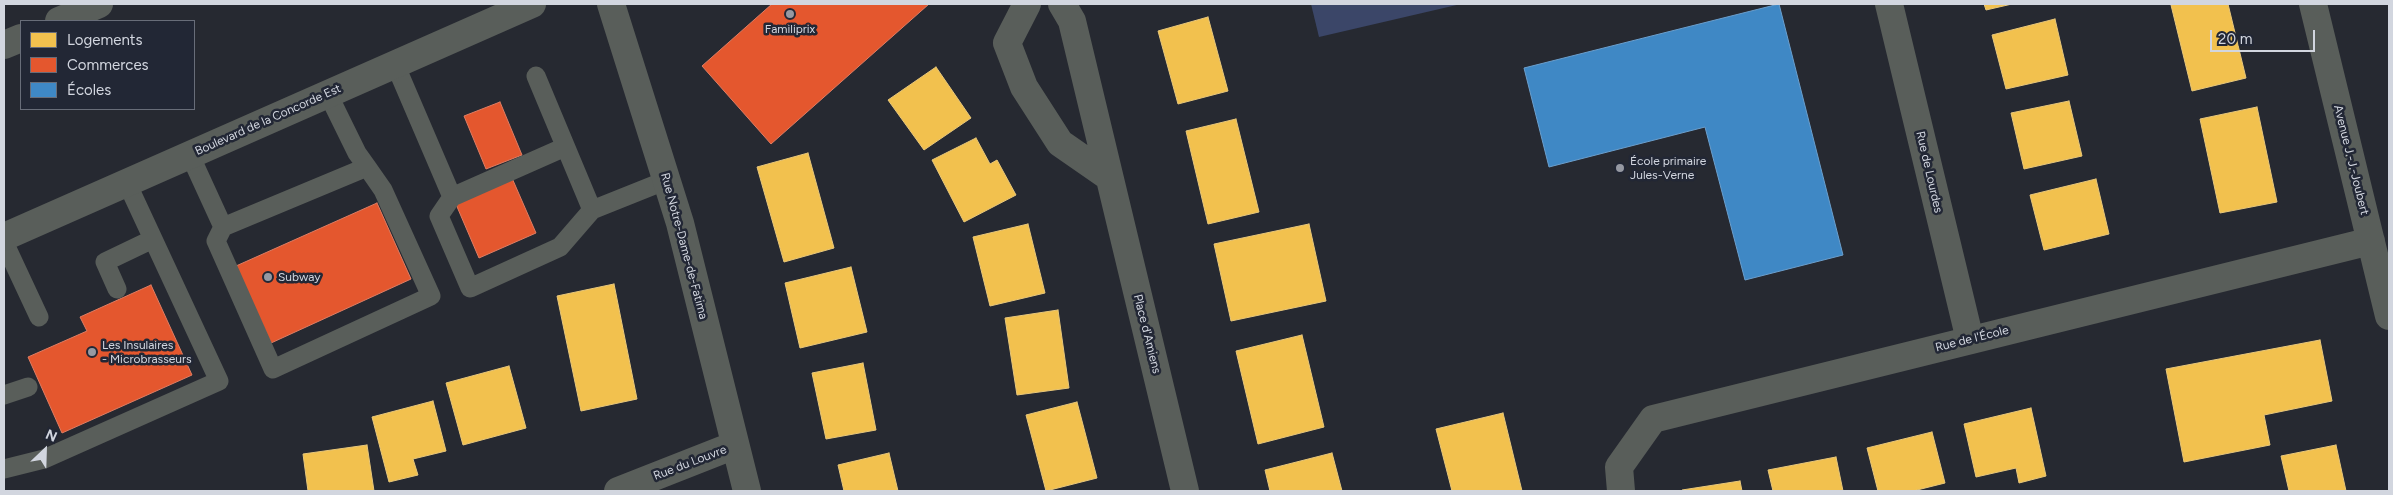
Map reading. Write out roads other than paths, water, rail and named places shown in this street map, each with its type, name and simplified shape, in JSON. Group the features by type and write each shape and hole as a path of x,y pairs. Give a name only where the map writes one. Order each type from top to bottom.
{"street":[{"path":"61,20 99,4"},
{"name":"Boulevard de la Concorde Est","path":"4,237 532,4"},
{"name":"Rue Notre-Dame-de-Fatima","path":"611,4 667,180 747,491"},
{"path":"1027,4 1008,43 1024,87 1060,143 1108,178"},
{"name":"Place d'Amiens","path":"1062,4 1072,21 1108,178 1185,491"},
{"name":"Rue de Lourdes","path":"1889,4 1970,340"},
{"name":"Avenue J.-J.-Joubert","path":"2313,4 2389,316"},
{"path":"4,45 20,38"},
{"name":"Rue de l'École","path":"1621,491 1619,467 1653,419 2371,241"},
{"name":"Rue du Louvre","path":"618,491 735,445"}],"lane":[{"path":"395,64 452,197"},
{"path":"536,76 592,210"},
{"path":"328,94 357,153 367,167 383,190 430,296 273,369 216,241 223,227 367,167"},
{"path":"565,147 452,197 439,216 470,288 560,247 592,210 667,180"},
{"path":"190,155 223,227"},
{"path":"4,469 44,459 219,381 127,183"},
{"path":"117,290 105,262 153,239"},
{"path":"4,242 39,317"},
{"path":"4,395 28,387"}],"place":[{"name":"Familiprix","path":"790,14"},
{"name":"École primaire Jules-Verne","path":"1620,168"},
{"name":"Subway","path":"268,277"},
{"name":"Les Insulaires - Microbrasseurs","path":"92,352"}]}
